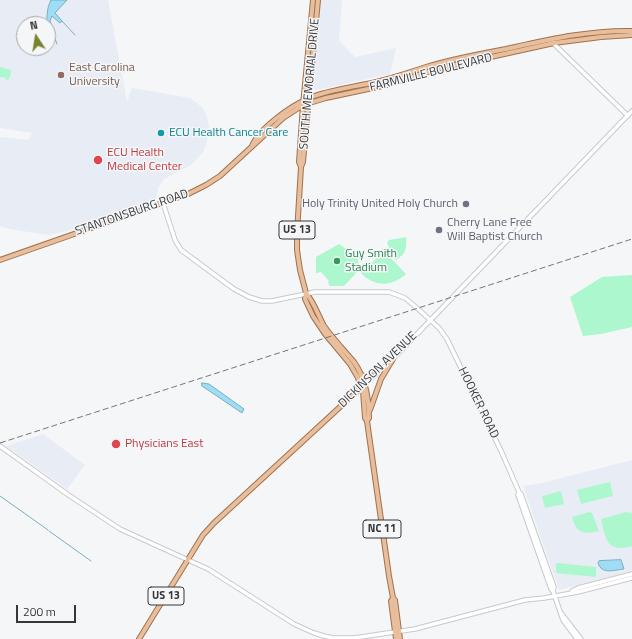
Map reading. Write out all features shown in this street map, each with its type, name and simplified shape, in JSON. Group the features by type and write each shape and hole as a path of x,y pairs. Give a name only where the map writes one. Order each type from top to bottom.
{"main road":[{"name":"SOUTH MEMORIAL DRIVE","path":"301,167 299,162 303,103 313,0"},
{"name":"SOUTH MEMORIAL DRIVE","path":"318,0 304,160 301,167 297,250 306,293 305,299 313,316 331,342 352,367 363,386 368,398 369,420 367,421"},
{"name":"FARMVILLE BOULEVARD","path":"309,98 320,94 379,82 442,63 549,39 597,32 632,31"},
{"name":"FARMVILLE BOULEVARD","path":"309,103 387,84 441,68 554,43 632,35"},
{"path":"549,39 628,116"},
{"path":"310,88 314,92 320,94"},
{"name":"STANTONSBURG ROAD","path":"0,260 188,194 206,185 220,176 288,113 309,98"},
{"name":"STANTONSBURG ROAD","path":"252,146 254,141 280,115 303,103 309,103"},
{"name":"DICKINSON AVENUE","path":"139,639 203,535 214,523 393,358 632,111"},
{"path":"288,113 298,114 302,119"},
{"name":"HOOKER ROAD","path":"163,203 175,240 180,250 234,289 249,297 262,301 277,301 306,293 389,292 405,298 439,328 447,339 502,452 519,492 518,495 563,620 577,639"},
{"name":"SOUTH MEMORIAL DRIVE","path":"306,293 311,298 318,314 331,336 353,362 361,375 365,404 365,418 367,421 393,598 395,600 396,639"},
{"path":"369,412 383,373 393,358"},
{"path":"361,375 368,377 375,375"},
{"path":"0,446 70,496 120,528 168,552 188,559 227,580 294,624 314,633 333,638 344,638 415,629 525,600 555,596 632,578"},
{"path":"571,592 578,588 632,574"},
{"path":"596,587 598,584 605,583 609,580"},
{"name":"HOOKER ROAD","path":"560,612 581,639"},
{"name":"SOUTH MEMORIAL DRIVE","path":"397,632 400,639"}],"shaded area":[{"name":"ECU Health Medical Center","path":"0,0 108,0 127,102 132,88 190,98 203,108 209,127 207,142 203,152 191,165 164,179 158,188 156,201 77,229 49,235 9,229 0,226 0,137 28,140 32,133 0,128"},
{"path":"320,0 342,0 339,41 355,57 396,48 390,74 316,90 314,89 313,84"},
{"path":"43,434 85,465 67,489 6,446"},
{"path":"632,460 632,571 559,590 523,486 542,483"}],"green space":[{"path":"0,67 11,70 10,76 6,81 6,78 0,77"},
{"path":"406,237 405,251 402,256 395,260 387,243 389,240"},
{"name":"Guy Smith Stadium","path":"339,244 357,257 360,269 344,286 330,286 328,283 329,281 321,272 316,273 316,257"},
{"path":"382,253 386,253 406,274 395,281 383,284 366,278 361,273"},
{"path":"632,275 632,327 601,334 583,336 570,297 602,277"},
{"path":"610,482 613,496 581,504 577,490"},
{"path":"561,491 564,504 545,508 542,496"},
{"path":"589,512 592,513 599,531 589,533 581,532 578,530 572,517"},
{"path":"626,512 632,513 632,546 617,548 606,539 601,519"},
{"path":"556,564 596,567 596,577 556,573"}],"water":[{"path":"51,0 67,0 55,13 62,21 60,23 56,20 56,16 47,16 49,3"},
{"path":"202,383 209,384 244,409 242,413 202,386"},
{"path":"621,560 624,569 612,571 602,569 598,563 599,561"}],"waterway":[{"path":"62,21 75,35"},
{"path":"0,496 48,530"},
{"path":"49,531 91,561"}],"railway":[{"path":"0,443 632,239"}],"place":[{"name":"East Carolina University","path":"61,75"},
{"name":"ECU Health Cancer Care","path":"161,133"},
{"name":"ECU Health Medical Center","path":"98,160"},
{"name":"Holy Trinity United Holy Church","path":"466,204"},
{"name":"Cherry Lane Free Will Baptist Church","path":"439,230"},
{"name":"Guy Smith Stadium","path":"337,261"},
{"name":"Physicians East","path":"116,444"}]}
